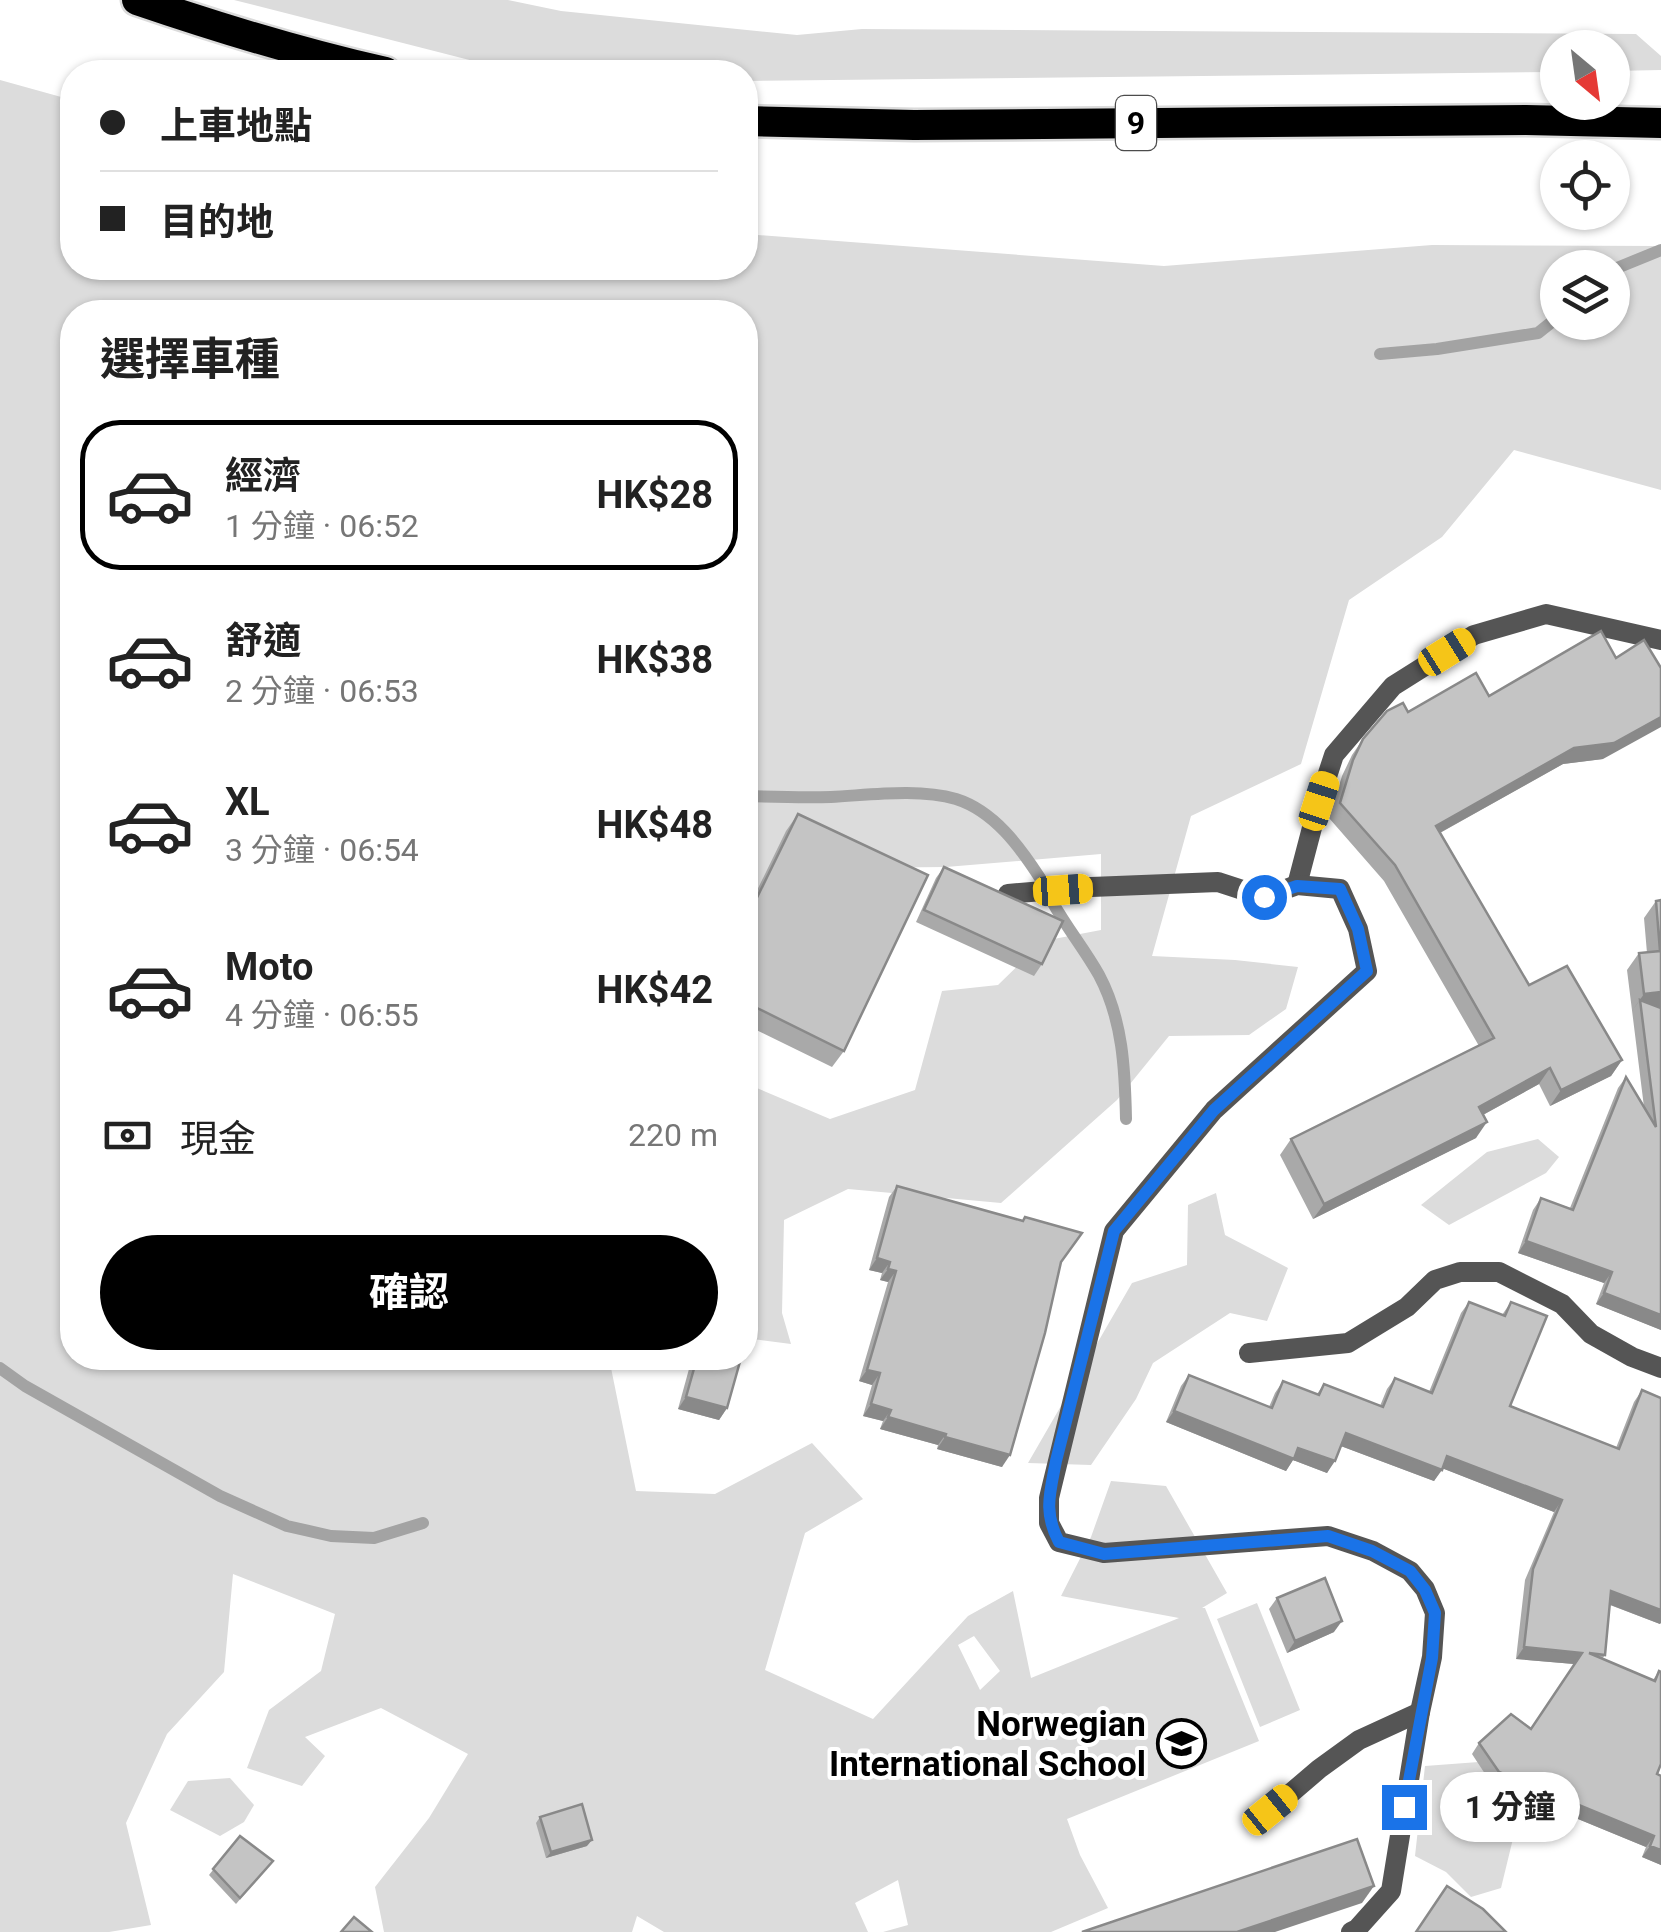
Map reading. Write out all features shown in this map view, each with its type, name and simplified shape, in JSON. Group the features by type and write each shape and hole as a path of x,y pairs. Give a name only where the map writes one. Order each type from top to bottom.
{"highway":[{"path":"137,0 218,28 335,60"},
{"name":"9","path":"758,121 931,125 1661,122"}],"lane":[{"path":"1297,886 1334,755 1394,686 1474,635 1546,614 1661,640"},
{"path":"1008,894 1218,882 1264,897 1297,886 1340,889 1358,929 1367,971 1214,1110 1114,1231 1049,1498 1049,1523 1059,1542 1104,1554 1328,1536 1372,1551 1410,1571 1425,1590 1435,1613 1432,1658 1391,1891 1351,1932"},
{"path":"1249,1354 1348,1343 1407,1307 1435,1280 1460,1272 1500,1272 1562,1304 1590,1334 1661,1368"},
{"path":"1270,1810 1359,1740 1420,1712"}],"shaded area":[{"path":"234,0 508,0 561,11 797,35 862,29 1540,33 1540,72 758,81 758,60 469,60"},
{"path":"1630,34 1636,34 1661,56 1661,70 1630,71"},
{"path":"0,80 60,97 60,280 758,280 758,235 1164,266 1432,245 1661,246 1661,490 1514,450 1442,537 1349,600 1301,764 1191,816 1152,956 1298,967 1286,1009 1249,1035 1169,1036 1117,1100 1001,1203 848,1189 784,1220 782,1313 791,1344 758,1340 758,1089 830,1119 915,1090 942,991 998,985 1043,941 1101,930 1101,854 946,867 846,868 797,977 758,1014 758,300 60,300 60,1370 611,1370 636,1491 715,1494 812,1443 863,1499 805,1533 765,1670 873,1719 968,1616 1013,1591 1031,1678 1179,1618 1061,1596 1091,1537 1111,1481 1166,1486 1227,1593 1202,1608 1259,1741 1067,1819 1080,1855 1108,1908 1051,1932 883,1932 908,1925 898,1880 855,1903 868,1932 664,1932 637,1916 632,1932 384,1932 375,1887 429,1818 468,1754 381,1708 305,1737 325,1756 302,1786 247,1768 269,1710 321,1671 335,1614 233,1574 224,1672 167,1734 126,1823 151,1925 109,1932 0,1932","holes":["974,1636 1000,1671 980,1690 958,1645"]},
{"path":"1538,1139 1559,1157 1546,1173 1449,1225 1421,1205 1487,1152"},
{"path":"1216,1193 1225,1235 1288,1268 1267,1321 1230,1313 1153,1363 1136,1399 1091,1465 1028,1463 1132,1283 1187,1265 1188,1205"},
{"path":"1257,1603 1300,1710 1260,1727 1217,1619"},
{"path":"1492,1761 1515,1780 1519,1814 1501,1888 1471,1897 1446,1872 1415,1856 1425,1766"},
{"path":"230,1778 254,1805 244,1822 220,1836 170,1810 188,1781"}],"building":[{"path":"1601,631 1616,658 1644,640 1661,668 1661,717 1614,743 1574,748 1436,826 1529,985 1567,966 1622,1060 1561,1090 1550,1068 1479,1107 1487,1122 1324,1204 1291,1139 1494,1038 1395,865 1340,803 1363,739 1387,711 1403,703 1408,712 1476,673 1489,696"},
{"path":"798,814 928,875 844,1051 758,1008 758,896"},
{"path":"944,867 1063,921 1042,964 924,910"},
{"path":"1661,900 1661,992 1644,994 1639,953 1660,951 1656,901"},
{"path":"1640,1000 1661,1008 1661,1315 1604,1293 1612,1272 1526,1241 1541,1198 1573,1210 1626,1077 1656,1127"},
{"path":"897,1186 1082,1233 1061,1262 1010,1455 888,1417 891,1410 871,1404 880,1373 867,1370 896,1271 888,1269 890,1262 877,1258"},
{"path":"1469,1302 1505,1316 1511,1302 1547,1316 1510,1406 1619,1449 1642,1390 1661,1398 1661,1610 1611,1591 1605,1655 1589,1653 1655,1681 1661,1672 1661,1764 1657,1774 1661,1776 1661,1850 1650,1846 1654,1836 1499,1772 1479,1743 1511,1714 1531,1729 1582,1653 1524,1647 1533,1569 1562,1500 1447,1456 1442,1470 1346,1433 1335,1461 1298,1448 1294,1459 1174,1411 1189,1375 1272,1408 1283,1381 1319,1395 1324,1384 1383,1407 1395,1378 1432,1393"},
{"path":"694,1370 738,1370 727,1408 686,1397"},
{"path":"1325,1578 1342,1621 1295,1641 1277,1598"},
{"path":"582,1804 592,1840 551,1852 540,1817"},
{"path":"240,1836 273,1861 240,1898 213,1869"},
{"path":"1357,1839 1374,1886 1237,1932 1082,1932"},
{"path":"1447,1886 1483,1909 1506,1932 1416,1932"},
{"path":"354,1917 372,1932 341,1932"}],"waterway":[{"path":"1630,263 1661,250"},
{"path":"1380,354 1437,349 1540,331"},
{"path":"758,796 910,793 956,799 994,821 1040,878"},
{"path":"1053,903 1107,992 1118,1027 1126,1119"},
{"path":"0,1368 220,1496 287,1526 331,1536 374,1538 423,1523"}],"place":[{"name":"Norwegian International School","path":"1181,1744"}],"route":[{"path":"1264,897 1297,886 1340,889 1358,929 1367,971 1214,1110 1114,1231 1056,1461 1049,1523 1059,1542 1104,1554 1328,1536 1372,1551 1410,1571 1425,1590 1435,1613 1432,1658 1404,1807"}]}
